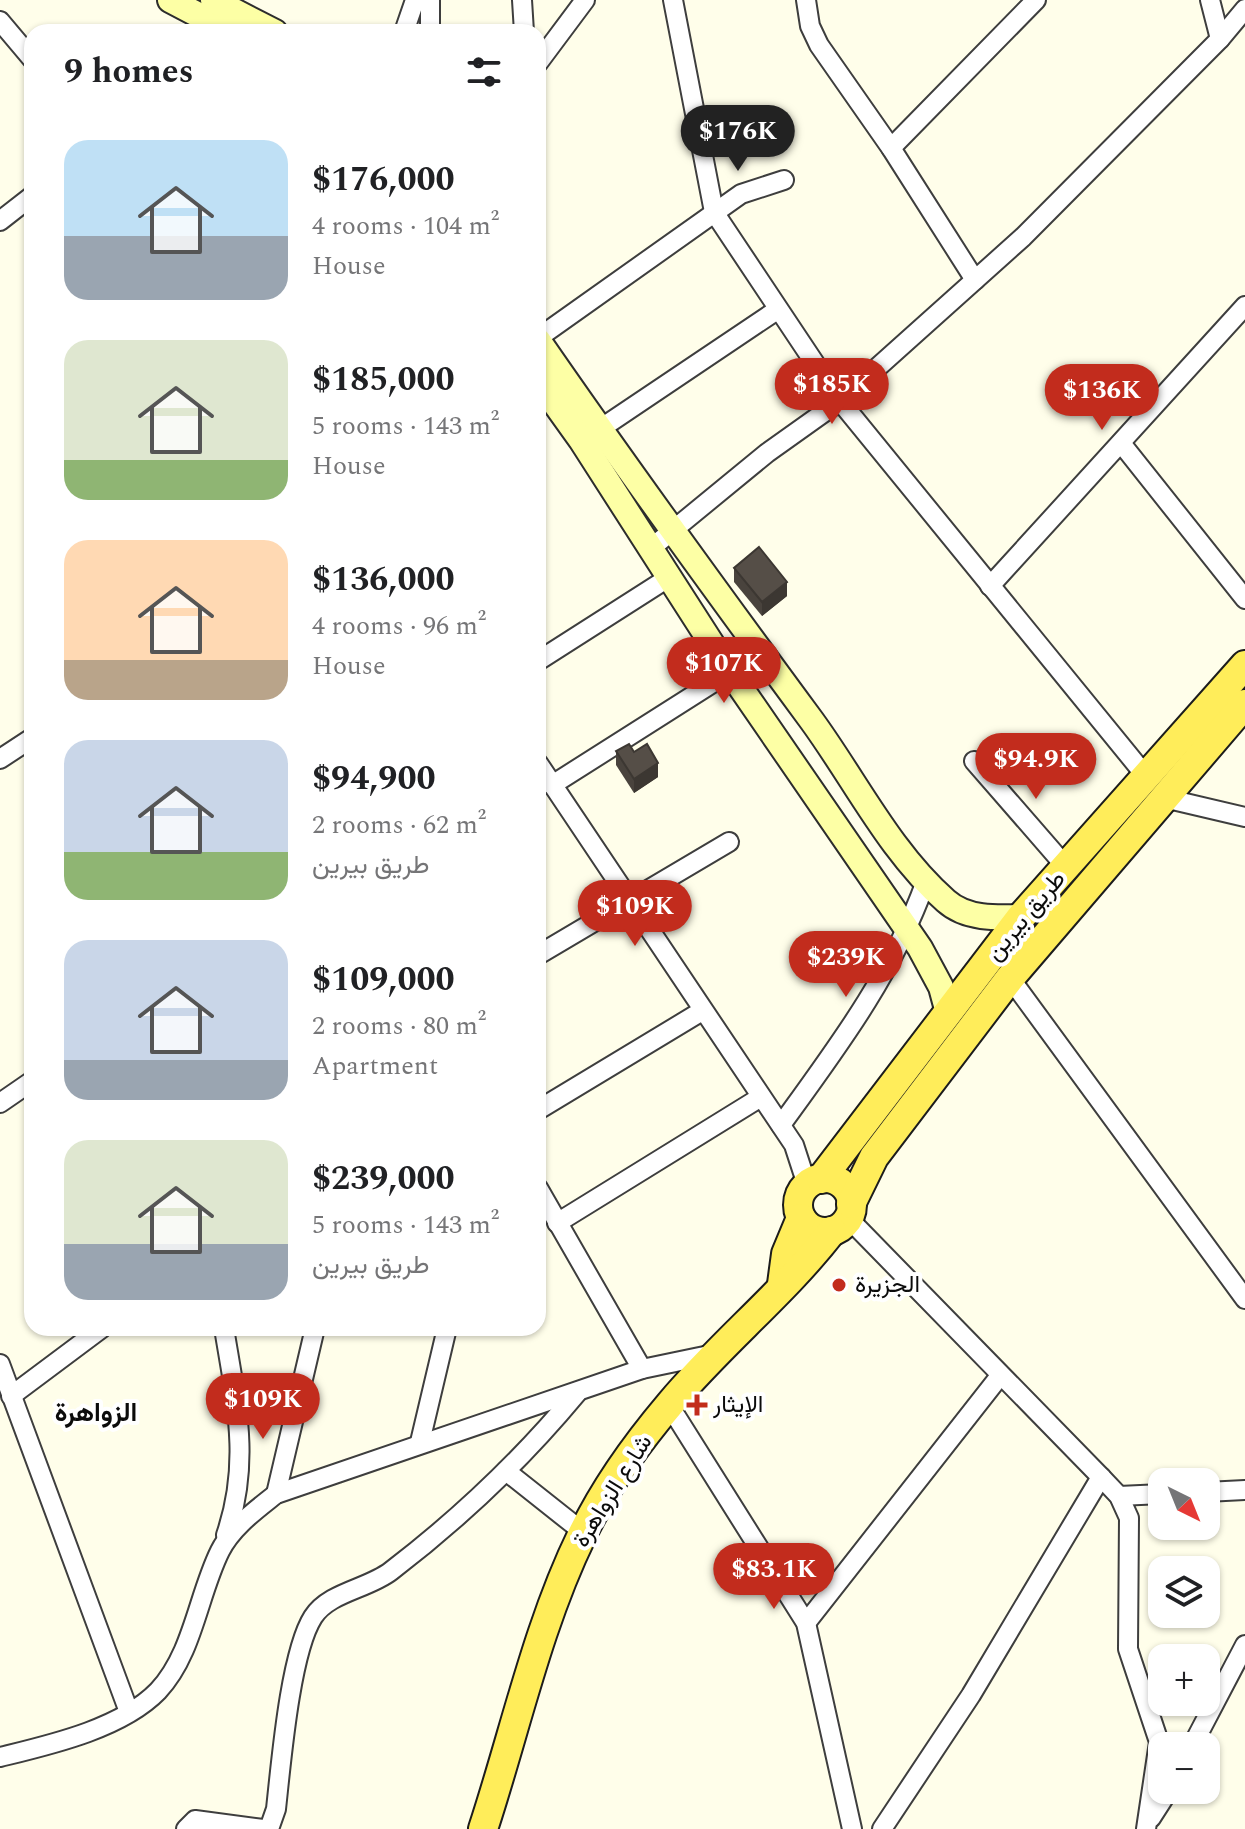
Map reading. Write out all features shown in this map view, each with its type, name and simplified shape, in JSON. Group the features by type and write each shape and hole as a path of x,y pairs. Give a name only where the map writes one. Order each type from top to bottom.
{"main road":[{"name":"طريق بيرين","path":"814,1182 1021,917 1245,665"},
{"name":"طريق بيرين","path":"844,1218 874,1157 1010,978 1245,704"},
{"path":"782,1284 786,1254 801,1218 798,1201 814,1182 842,1185 844,1218 818,1231 801,1218"},
{"name":"شارع الزواهرة","path":"483,1829 539,1650 583,1532 611,1485 669,1405 782,1284 808,1262 844,1218"}],"street":[{"path":"170,0 216,24"},
{"path":"213,0 260,24"},
{"path":"407,24 415,0"},
{"path":"430,0 430,24"},
{"path":"522,0 524,24"},
{"path":"546,52 585,0"},
{"path":"673,0 714,212 840,401 1145,775"},
{"path":"806,0 810,26 819,45 891,148 975,280"},
{"path":"891,148 1036,0"},
{"path":"1210,0 1220,39"},
{"path":"650,549 767,453 840,401 975,280 1220,39 1245,9"},
{"path":"0,21 24,50"},
{"path":"546,333 741,194 784,180"},
{"path":"0,221 24,202"},
{"path":"990,586 1245,306"},
{"path":"600,429 777,310"},
{"path":"546,351 673,533 926,881 948,904 962,910 993,918 1021,917"},
{"path":"546,391 581,440 730,672 908,932 941,987 948,1013"},
{"path":"1121,443 1245,599"},
{"path":"546,656 668,578"},
{"path":"552,785 730,672"},
{"path":"0,759 24,743"},
{"path":"974,761 1067,868"},
{"path":"546,776 781,1125 814,1182"},
{"path":"1164,798 1241,811"},
{"path":"546,950 729,842"},
{"path":"781,1125 859,1018 908,932 926,881"},
{"path":"1010,978 1245,1299"},
{"path":"546,1105 702,1011"},
{"path":"0,1103 24,1086"},
{"path":"557,1223 761,1097"},
{"path":"546,1203 642,1369"},
{"path":"844,1218 1119,1496 1129,1518 1131,1551 1128,1649 1159,1742 1147,1826"},
{"path":"11,1396 91,1336"},
{"path":"0,1757 78,1736 129,1712 160,1689 176,1665 235,1507 242,1446 225,1336"},
{"path":"276,1494 313,1336"},
{"path":"420,1442 445,1336"},
{"path":"221,1549 242,1522 276,1494 420,1442 577,1393 642,1369 716,1354"},
{"path":"0,1364 129,1712"},
{"path":"806,1623 999,1377"},
{"path":"269,1829 276,1809 295,1674 311,1620 330,1601 368,1587 390,1572 506,1471 577,1393"},
{"path":"669,1405 806,1623 852,1829"},
{"path":"506,1471 583,1532"},
{"path":"882,1829 971,1695 1101,1477"},
{"path":"1220,1491 1245,1490"},
{"path":"1119,1496 1148,1495"},
{"path":"1199,1732 1245,1645"},
{"path":"1147,1826 1160,1804"},
{"path":"186,1829 195,1820 263,1829"}],"building":[{"path":"759,547 787,582 762,602 734,568"},
{"path":"629,744 634,752 647,744 658,763 634,779 616,751"}],"place":[{"name":"الجزيرة","path":"839,1285"},
{"name":"الإيثار","path":"697,1405"}],"district":[{"name":"الزواهرة","path":"96,1413"}]}
